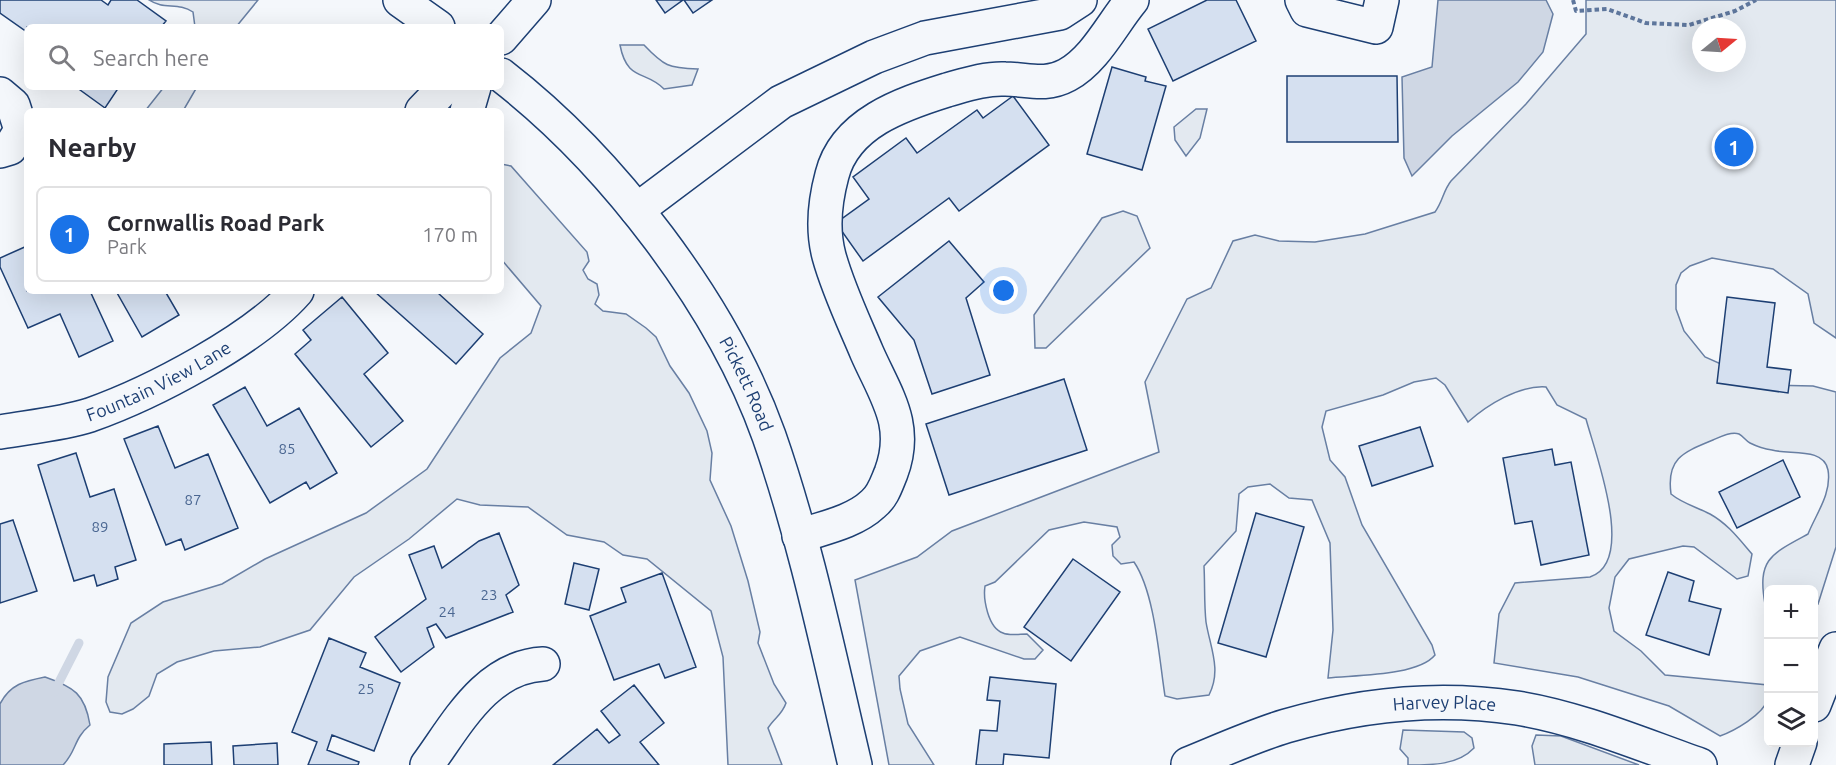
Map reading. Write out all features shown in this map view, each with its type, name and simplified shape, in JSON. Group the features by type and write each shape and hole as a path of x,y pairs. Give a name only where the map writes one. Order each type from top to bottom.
{"street":[{"path":"400,0 434,24"},
{"path":"504,35 534,0"},
{"path":"637,210 782,102 874,57 925,38 1060,13 1080,0"},
{"path":"799,536 858,516 874,504 884,493 895,462 899,440 888,394 869,357 829,254 825,236 826,210 838,159 870,123 915,100 974,82 1006,78 1050,83 1068,75 1106,35 1132,0"},
{"path":"1302,0 1307,10 1376,27 1382,0"},
{"name":"Pickett Road","path":"504,78 583,150 637,210 727,344 768,435 799,536 855,765"},
{"path":"425,108 442,90"},
{"path":"468,108 473,90"},
{"path":"0,94 13,105 21,130 10,148 0,151"},
{"name":"Fountain View Lane","path":"0,432 88,415 140,394 194,367 279,311 294,294"},
{"path":"1818,695 1836,649"},
{"path":"427,765 475,699 514,669 543,664"},
{"name":"Harvey Place","path":"1188,764 1284,727 1341,712 1399,704 1458,702 1517,708 1574,722 1700,765"},
{"path":"1792,765 1798,747"}],"path":[{"path":"1573,0 1576,11 1607,9 1646,23 1689,25 1735,11 1756,0"}],"shaded area":[{"path":"149,0 258,0 238,24 195,24 193,12 182,7"},
{"path":"1438,0 1546,0 1553,14 1543,52 1518,82 1452,136 1412,176 1404,158 1402,77 1432,67"},
{"path":"1586,0 1836,0 1836,338 1814,323 1808,294 1773,269 1712,258 1690,266 1681,273 1676,285 1676,309 1684,331 1705,357 1768,385 1813,386 1836,392 1836,547 1818,604 1818,585 1764,585 1764,596 1763,577 1765,567 1776,553 1808,534 1828,487 1828,470 1825,463 1820,458 1805,453 1761,447 1733,433 1694,448 1679,458 1671,472 1671,494 1710,514 1733,532 1752,554 1748,576 1737,579 1694,547 1683,546 1629,559 1615,577 1609,608 1614,631 1641,651 1665,675 1764,685 1764,706 1760,711 1740,726 1720,736 1669,706 1578,677 1494,663 1499,614 1515,583 1590,577 1604,567 1610,551 1612,529 1604,480 1586,419 1557,405 1546,387 1525,389 1504,397 1468,422 1445,385 1436,378 1414,382 1383,395 1326,411 1322,427 1330,460 1345,477 1362,525 1432,645 1435,655 1427,662 1401,671 1328,678 1333,630 1330,543 1312,500 1289,498 1270,484 1248,487 1239,494 1236,531 1204,566 1206,622 1215,668 1213,686 1209,695 1177,699 1165,696 1155,626 1141,575 1134,562 1121,564 1113,556 1112,545 1120,537 1117,527 1084,522 1049,530 995,582 985,586 990,619 998,630 1008,634 1027,634 1043,650 1035,659 1024,659 960,637 920,651 899,676 900,689 908,724 934,765 889,765 855,580 917,557 952,531 1159,452 1145,382 1187,299 1211,288 1233,241 1255,235 1279,241 1315,242 1365,234 1435,212 1451,181 1526,104 1586,34"},
{"path":"620,45 644,45 662,62 673,67 698,69 692,85 664,89 627,65"},
{"path":"162,90 195,90 185,108 147,108"},
{"path":"1196,109 1207,109 1200,138 1186,156 1175,140 1174,127"},
{"path":"504,165 511,166 587,252 589,261 583,270 588,279 597,284 599,295 595,304 603,311 626,314 656,337 670,366 689,393 707,431 712,453 710,480 731,526 748,581 760,632 758,643 774,684 786,703 768,728 782,765 728,765 723,657 711,611 647,559 623,555 604,542 567,535 528,507 480,505 457,499 409,539 354,577 310,630 260,647 214,651 177,662 157,674 149,696 133,709 122,714 110,712 106,702 108,677 131,623 163,602 222,584 265,559 366,513 427,469 500,358 531,333 541,306 504,263"},
{"path":"1123,211 1137,216 1150,248 1046,348 1035,348 1034,315 1102,218"},
{"path":"45,677 64,684 76,693 85,706 90,725 81,735 63,765 0,765 0,704 13,688"},
{"path":"1403,730 1464,732 1472,738 1474,748 1468,754 1453,761 1408,765 1408,758 1400,749"},
{"path":"1536,735 1561,736 1639,765 1535,765 1532,746"}],"building":[{"path":"0,0 101,0 108,5 111,0 137,0 166,21 164,24 24,24 24,30 0,13"},
{"path":"656,0 683,0 665,13"},
{"path":"684,0 712,0 693,13"},
{"path":"1207,0 1236,0 1256,41 1173,81 1148,29"},
{"path":"1112,67 1146,77 1145,81 1166,86 1142,170 1087,154"},
{"path":"1287,76 1397,76 1398,142 1287,142"},
{"path":"80,90 117,90 105,108"},
{"path":"1013,96 1049,145 959,211 949,198 863,261 836,223 869,199 853,177 906,138 917,153 977,110 983,118"},
{"path":"949,241 984,282 966,298 990,375 932,394 914,340 878,297"},
{"path":"24,247 24,294 91,294 113,341 79,357 60,314 28,328 0,267 0,258"},
{"path":"118,294 167,294 179,315 142,337"},
{"path":"377,294 439,294 483,334 456,364"},
{"path":"342,297 388,353 364,374 403,421 371,447 295,354 311,340 303,330"},
{"path":"1727,297 1775,303 1767,367 1791,370 1788,393 1717,383"},
{"path":"1064,379 1087,450 949,495 926,424"},
{"path":"245,387 267,426 299,408 337,473 310,489 306,482 270,503 213,405"},
{"path":"158,426 175,468 208,454 238,528 185,550 181,539 166,545 124,439"},
{"path":"1420,427 1433,466 1372,486 1359,446"},
{"path":"1552,449 1555,465 1571,462 1589,555 1541,565 1532,521 1515,524 1503,458"},
{"path":"76,453 90,497 114,489 136,560 115,567 118,579 97,586 94,575 74,581 38,465"},
{"path":"1783,460 1800,497 1737,528 1719,492"},
{"path":"1256,513 1304,527 1266,657 1218,643"},
{"path":"13,520 37,591 0,603 0,524"},
{"path":"499,533 519,585 506,595 513,612 446,638 436,624 427,628 434,647 401,672 375,637 426,599 409,555 434,546 442,568 479,541"},
{"path":"1073,559 1120,592 1071,661 1024,627"},
{"path":"574,563 599,569 589,610 565,604"},
{"path":"1668,572 1694,581 1689,601 1721,609 1709,655 1646,635"},
{"path":"662,573 696,667 665,678 659,664 614,680 590,616 626,602 621,588"},
{"path":"329,638 366,653 360,667 400,683 374,751 332,735 327,750 359,762 358,765 308,765 317,742 292,732"},
{"path":"990,677 1056,684 1049,758 1004,754 1003,765 976,765 980,730 997,731 1000,701 987,700"},
{"path":"634,685 664,723 640,742 659,765 553,765 597,729 609,743 620,735 601,711"},
{"path":"211,742 212,765 164,765 164,744"},
{"path":"277,743 278,765 234,765 233,746"}],"waterway":[{"path":"54,692 79,643"}],"place":[{"name":"Cornwallis Road Park","path":"1734,147"}]}
